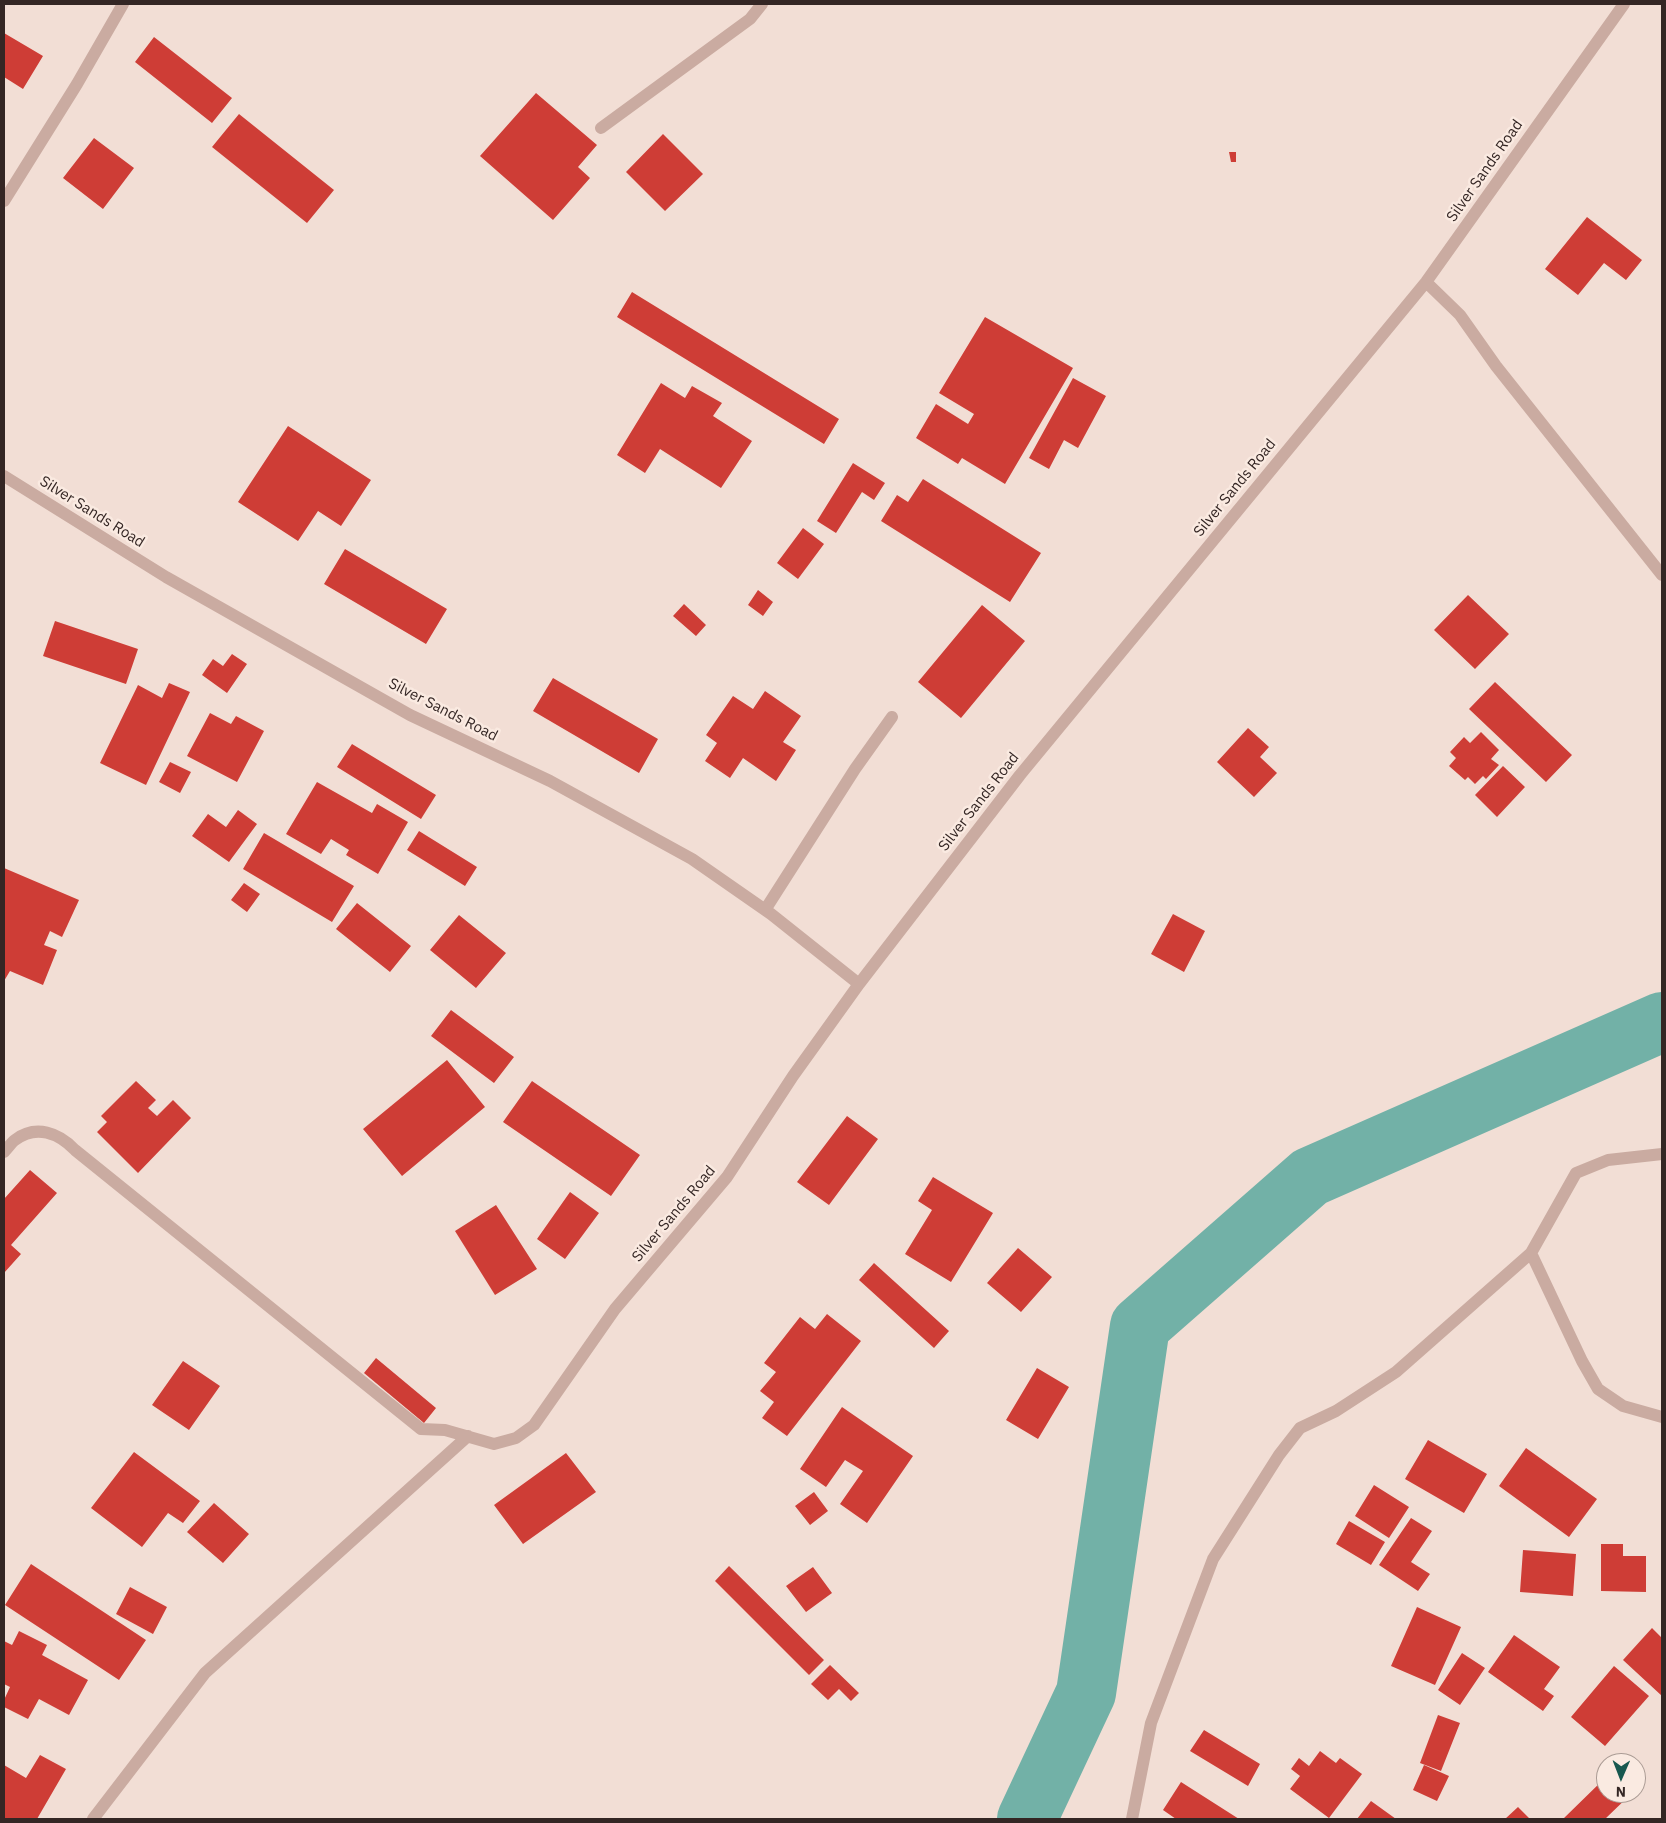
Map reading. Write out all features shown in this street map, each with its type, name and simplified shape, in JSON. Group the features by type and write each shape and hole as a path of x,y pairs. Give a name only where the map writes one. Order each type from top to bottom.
{"street":[{"path":"4,201 77,84 123,4"},
{"path":"600,128 750,19 762,4"},
{"name":"Silver Sands Road","path":"468,1436 494,1444 516,1438 534,1425 615,1309 727,1177 793,1076 859,984 1020,775 1426,282 1624,4"},
{"path":"1426,282 1460,315 1496,366 1662,575"},
{"name":"Silver Sands Road","path":"4,476 166,577 410,715 550,781 692,859 765,910 859,984"},
{"path":"765,910 855,769 892,718"},
{"path":"4,1152 15,1140 27,1134 40,1131 54,1134 66,1140 90,1163 421,1429 445,1430 468,1436"},
{"path":"1132,1819 1151,1723 1213,1559 1279,1454 1300,1428 1336,1412 1396,1372 1531,1253 1576,1173 1608,1160 1662,1154"},
{"path":"1531,1253 1582,1361 1598,1389 1623,1406 1662,1417"},
{"path":"93,1819 205,1673 468,1436"}],"building":[{"path":"4,33 43,56 23,89 4,77"},
{"path":"154,37 232,98 212,123 135,62"},
{"path":"536,93 597,145 578,167 590,178 553,220 480,156"},
{"path":"239,114 334,190 307,223 212,147"},
{"path":"663,134 703,174 665,211 626,172"},
{"path":"94,138 134,168 103,209 63,178"},
{"path":"1229,152 1236,152 1236,162 1231,162"},
{"path":"1587,217 1642,260 1626,280 1604,263 1578,295 1545,269"},
{"path":"632,292 839,419 824,444 617,317"},
{"path":"985,317 1073,368 1005,484 962,458 958,464 916,438 936,404 968,424 974,414 939,393"},
{"path":"1073,378 1106,396 1078,448 1064,440 1049,469 1029,458"},
{"path":"661,383 685,398 692,386 722,403 713,416 752,441 721,488 660,449 645,473 617,455"},
{"path":"288,426 371,480 341,526 318,511 298,541 238,502"},
{"path":"853,463 885,483 874,500 862,492 836,533 817,521"},
{"path":"923,479 1041,553 1010,602 881,521 897,495 908,502"},
{"path":"803,528 824,544 798,579 777,563"},
{"path":"345,549 447,609 426,644 324,584"},
{"path":"758,590 773,602 763,616 748,605"},
{"path":"1468,595 1509,634 1475,669 1434,630"},
{"path":"684,604 706,625 696,636 673,616"},
{"path":"982,605 1025,641 961,718 918,682"},
{"path":"55,621 138,649 126,684 43,656"},
{"path":"232,654 247,664 227,693 202,675 213,659 223,666"},
{"path":"553,678 658,739 639,773 533,711"},
{"path":"1495,682 1572,755 1546,782 1469,709"},
{"path":"169,683 190,692 146,785 100,763 138,685 162,698"},
{"path":"765,691 801,716 783,742 796,750 776,781 743,758 730,778 705,761 717,743 706,735 733,696 753,709"},
{"path":"210,713 231,724 236,716 264,731 237,782 187,756"},
{"path":"1248,728 1269,747 1260,757 1277,773 1254,797 1217,762"},
{"path":"1481,732 1499,750 1491,759 1499,765 1486,779 1483,776 1475,784 1468,777 1465,780 1449,766 1456,758 1450,752 1464,737 1470,743"},
{"path":"352,744 436,795 421,819 337,767"},
{"path":"170,762 191,772 180,793 159,782"},
{"path":"1503,766 1525,787 1497,817 1475,795"},
{"path":"317,782 372,813 377,804 408,822 378,874 346,855 349,850 331,839 321,854 286,834"},
{"path":"238,810 257,824 229,862 192,836 208,814 226,827"},
{"path":"419,831 477,867 465,886 407,850"},
{"path":"264,833 354,886 332,922 243,869"},
{"path":"4,868 79,900 62,937 50,931 44,945 57,950 43,985 10,971 4,981"},
{"path":"244,883 260,894 247,912 231,900"},
{"path":"357,903 411,946 390,972 336,929"},
{"path":"1173,914 1205,931 1184,972 1151,954"},
{"path":"459,915 506,953 476,988 430,950"},
{"path":"451,1010 514,1057 494,1083 431,1036"},
{"path":"447,1060 485,1107 402,1176 363,1129"},
{"path":"136,1081 156,1100 148,1108 157,1116 173,1100 191,1118 138,1173 97,1132 107,1122 101,1116"},
{"path":"532,1081 640,1155 611,1196 503,1122"},
{"path":"847,1116 878,1139 829,1205 797,1182"},
{"path":"30,1170 57,1193 11,1245 21,1254 4,1273 4,1199"},
{"path":"933,1177 993,1213 951,1282 905,1254 932,1210 918,1201"},
{"path":"570,1192 599,1213 565,1259 537,1239"},
{"path":"496,1205 537,1269 495,1295 455,1231"},
{"path":"1018,1248 1052,1277 1021,1312 987,1283"},
{"path":"874,1263 949,1331 934,1348 859,1280"},
{"path":"827,1314 861,1341 787,1436 762,1418 774,1402 760,1391 776,1372 764,1363 800,1317 815,1329"},
{"path":"376,1358 436,1408 424,1423 364,1373"},
{"path":"183,1361 220,1386 189,1430 152,1405"},
{"path":"1037,1368 1069,1387 1038,1439 1006,1420"},
{"path":"842,1407 913,1456 867,1523 840,1504 863,1471 845,1460 826,1487 800,1469"},
{"path":"1428,1440 1487,1474 1464,1513 1405,1479"},
{"path":"1526,1448 1597,1499 1569,1537 1499,1486"},
{"path":"134,1452 200,1501 183,1523 168,1513 142,1547 91,1508"},
{"path":"566,1453 596,1492 523,1544 494,1505"},
{"path":"1374,1485 1409,1507 1389,1538 1355,1516"},
{"path":"814,1492 828,1511 810,1525 795,1506"},
{"path":"214,1503 249,1534 223,1563 187,1532"},
{"path":"1411,1518 1432,1531 1411,1562 1430,1574 1418,1591 1379,1565"},
{"path":"1349,1521 1385,1542 1371,1565 1336,1544"},
{"path":"1601,1544 1623,1544 1623,1556 1646,1556 1646,1592 1601,1591"},
{"path":"1523,1550 1576,1554 1573,1596 1520,1592"},
{"path":"31,1564 146,1640 119,1680 5,1605"},
{"path":"729,1566 824,1660 809,1675 715,1581"},
{"path":"813,1567 832,1593 806,1612 786,1586"},
{"path":"130,1587 167,1607 153,1634 116,1614"},
{"path":"1417,1607 1461,1627 1435,1685 1391,1666"},
{"path":"1652,1628 1662,1638 1662,1696 1623,1660"},
{"path":"19,1631 47,1645 42,1655 88,1680 69,1715 39,1699 28,1719 4,1707 4,1700 10,1687 4,1684 4,1641 12,1645"},
{"path":"1514,1635 1560,1667 1544,1689 1554,1696 1543,1711 1488,1672"},
{"path":"1462,1653 1485,1668 1460,1705 1438,1690"},
{"path":"830,1665 859,1693 851,1701 839,1689 828,1700 811,1684"},
{"path":"1614,1666 1649,1696 1605,1746 1571,1717"},
{"path":"1438,1715 1460,1723 1441,1771 1420,1763"},
{"path":"1204,1730 1260,1764 1248,1786 1190,1751"},
{"path":"1320,1751 1336,1763 1340,1758 1362,1774 1329,1818 1290,1789 1300,1776 1291,1769 1299,1758 1309,1766"},
{"path":"40,1755 66,1769 37,1819 4,1819 4,1765 26,1778"},
{"path":"1424,1765 1449,1776 1437,1801 1413,1790"},
{"path":"1181,1782 1239,1819 1176,1819 1163,1810"},
{"path":"1596,1787 1596,1803 1622,1803 1605,1819 1563,1819"},
{"path":"1371,1801 1396,1819 1357,1819"},
{"path":"1518,1807 1530,1819 1505,1819"}],"waterway":[{"path":"1027,1819 1086,1693 1140,1326 1310,1177 1662,1022"}]}
